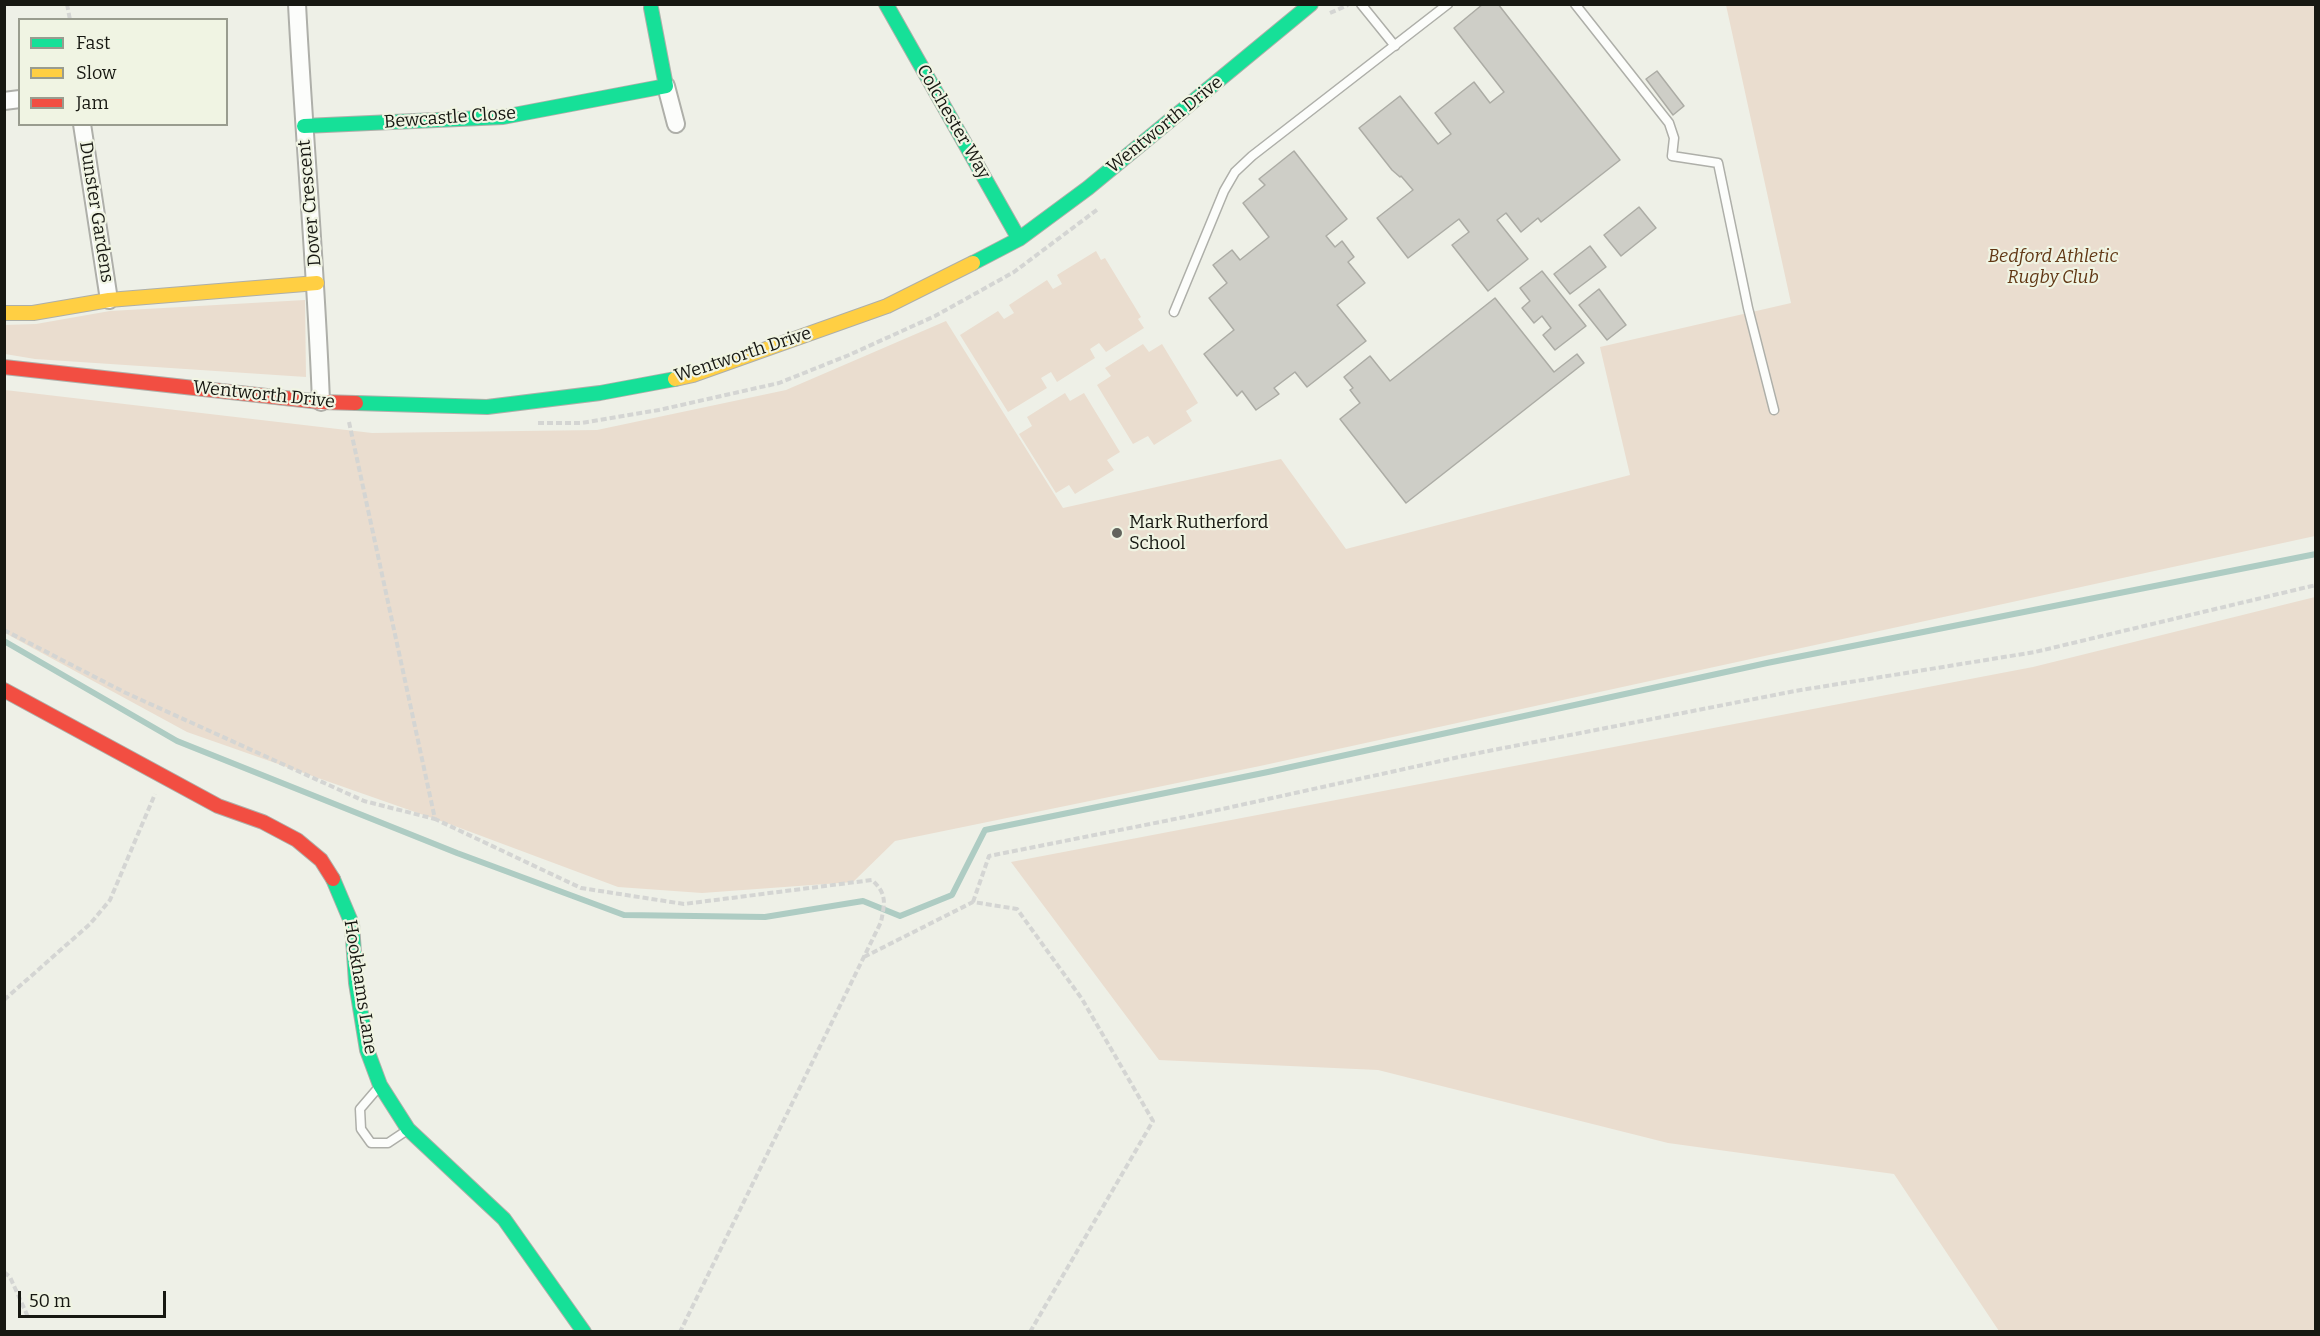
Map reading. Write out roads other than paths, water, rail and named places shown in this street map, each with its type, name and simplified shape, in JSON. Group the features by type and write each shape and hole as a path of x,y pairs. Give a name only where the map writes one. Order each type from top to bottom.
{"street":[{"name":"Dover Crescent","path":"297,4 317,283 321,402"},
{"name":"Colchester Way","path":"886,4 1019,239"},
{"name":"Wentworth Drive","path":"4,367 321,402 487,407 600,393 693,375 887,306 1019,239 1088,188 1311,4"},
{"path":"651,8 676,124"},
{"name":"Bewcastle Close","path":"304,126 503,117 666,86"},
{"name":"Dunster Gardens","path":"82,126 109,300"},
{"path":"4,313 33,313 109,300 317,283"},
{"name":"Hookhams Lane","path":"4,690 218,806 263,822 288,836 321,860 338,888 352,924 356,983 368,1050 380,1085 408,1129 504,1219 584,1332"}],"lane":[{"path":"1361,4 1395,46"},
{"path":"1174,312 1224,191 1236,172 1252,156 1448,4"},
{"path":"1575,4 1669,123 1674,138 1672,156 1718,163 1746,297 1774,410"},
{"path":"380,1085 360,1109 361,1129 371,1143 388,1143 408,1129"}],"waterway":[{"path":"4,641 177,741 457,853 624,915 765,917 863,901 900,916 952,895 985,830 1268,772 1767,663 2316,554"}],"place":[{"name":"Mark Rutherford School","path":"1117,533"}],"park label":[{"name":"Bedford Athletic Rugby Club","path":"2053,267"}]}
